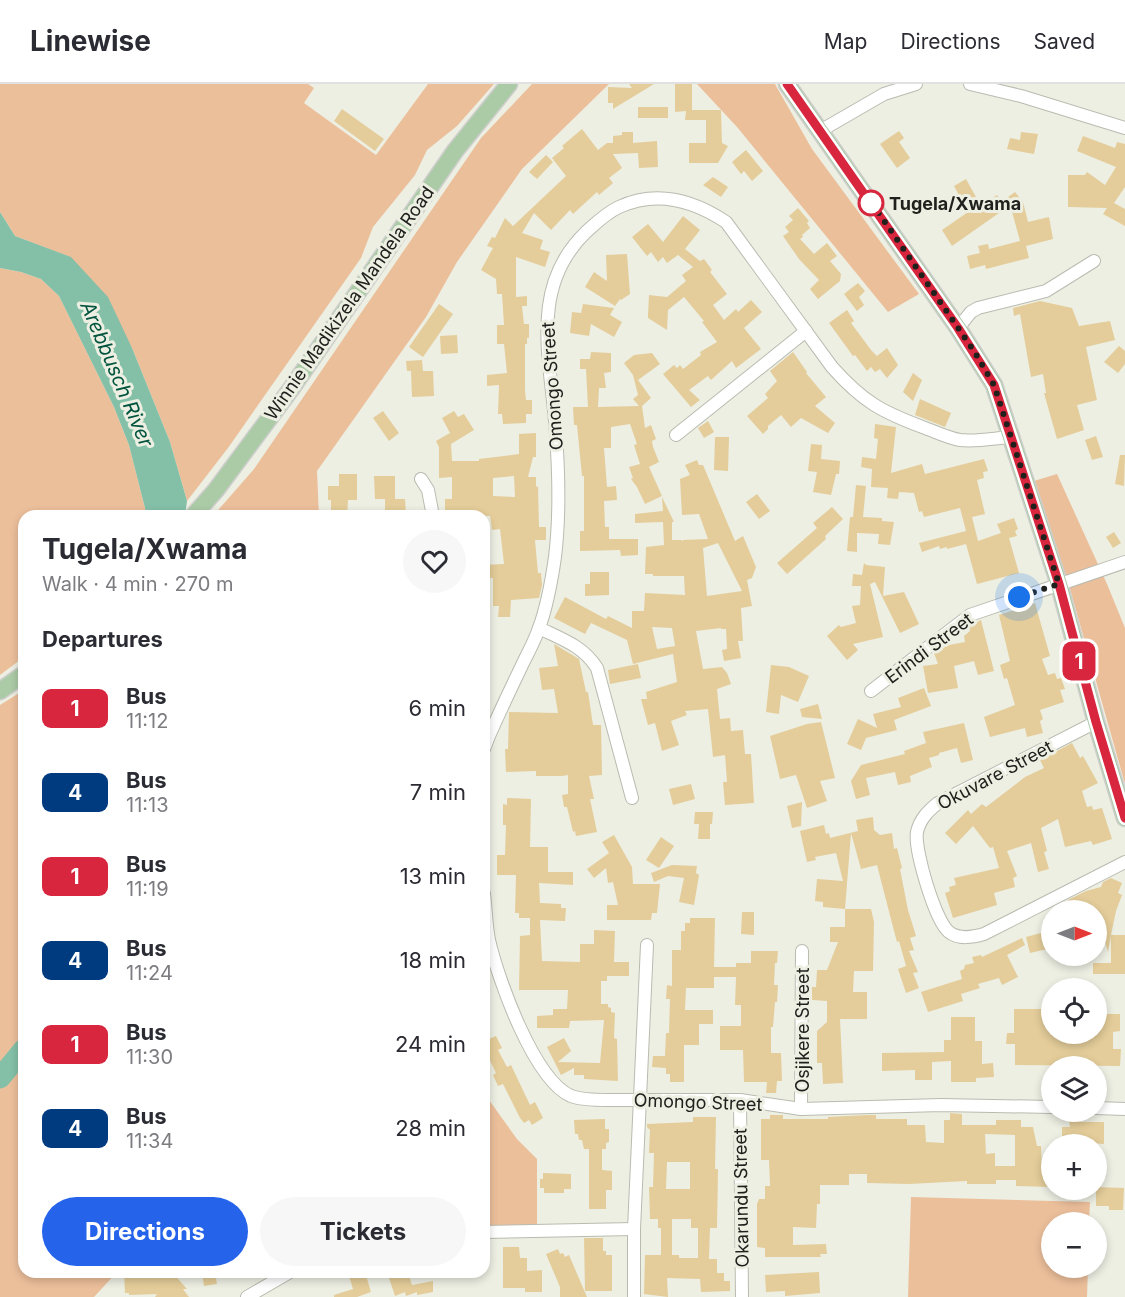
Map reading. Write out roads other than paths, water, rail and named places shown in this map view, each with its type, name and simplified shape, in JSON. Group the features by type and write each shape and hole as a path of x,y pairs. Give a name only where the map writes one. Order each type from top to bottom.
{"main road":[{"path":"787,84 958,328 994,385 1059,584 1096,722 1125,818"},
{"name":"Winnie Madikizela Mandela Road","path":"199,510 291,389 455,151 508,86"},
{"path":"0,691 18,678"}],"street":[{"path":"819,131 883,89 916,84"},
{"path":"970,84 1021,96 1125,128"},
{"name":"Omongo Street","path":"490,734 539,628 554,560 559,513 556,433 546,314 552,288 560,267 576,242 611,211 626,204 651,199 688,202 706,209 726,222 847,384 866,401 882,411 951,438 973,440 1012,437"},
{"path":"958,328 970,312 978,308 1046,291 1094,261"},
{"path":"676,435 806,331"},
{"path":"421,479 428,490 432,510"},
{"name":"Erindi Street","path":"871,691 970,615 1125,562"},
{"path":"539,628 576,645 590,657 597,668 632,798"},
{"name":"Okuvare Street","path":"1096,722 938,803 921,820 917,832 917,846 936,914 950,933 961,937 984,934 1125,862"},
{"name":"Omongo Street","path":"490,942 498,974 518,1024 551,1082 571,1096 589,1099 740,1100 801,1109 941,1105 1041,1107"},
{"path":"634,1297 634,1229 647,945"},
{"name":"Osjikere Street","path":"801,1109 802,951"},
{"name":"Okarundu Street","path":"740,1100 742,1297"},
{"path":"1107,1108 1125,1109"},
{"path":"490,1232 634,1229"},
{"path":"247,1297 280,1278"}],"water":[{"path":"0,212 15,236 71,257 108,297 132,348 170,442 187,501 186,510 145,510 129,445 114,407 59,296 41,279 0,268"}],"waterway":[{"name":"Arebbusch River","path":"0,1078 18,1056"}],"place":[{"name":"Tugela/Xwama","path":"871,203"}]}
